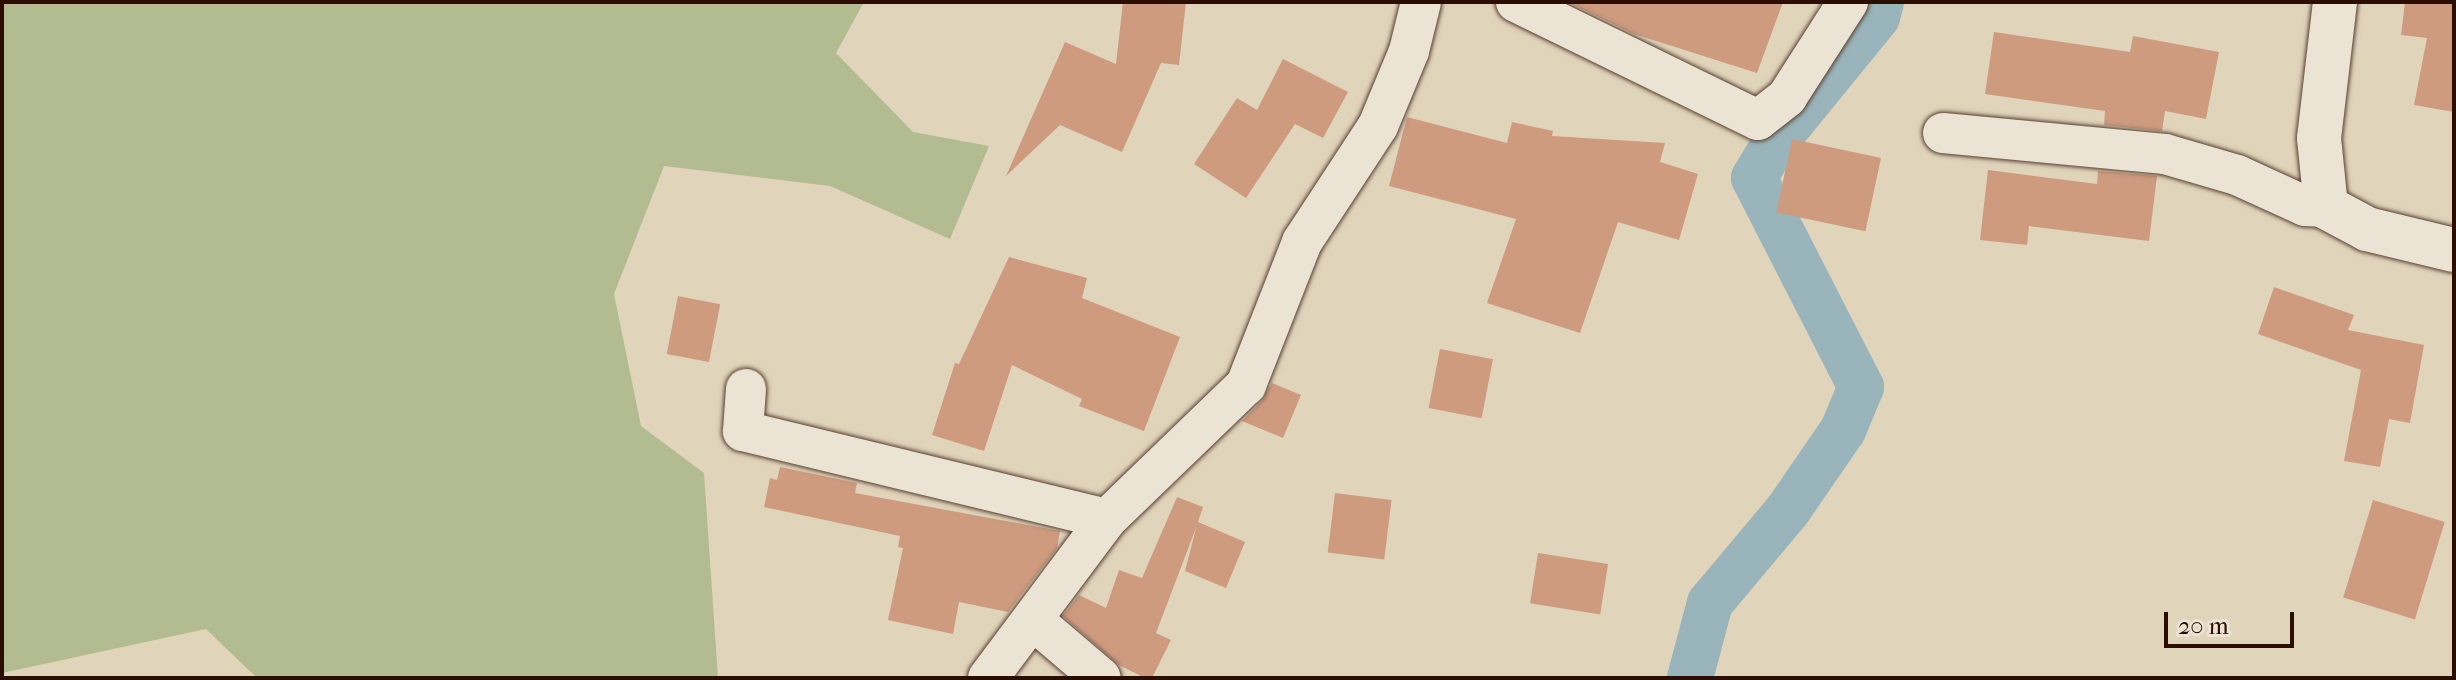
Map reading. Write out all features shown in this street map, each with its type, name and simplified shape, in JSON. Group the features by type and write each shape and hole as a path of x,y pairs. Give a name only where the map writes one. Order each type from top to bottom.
{"street":[{"path":"988,678 1107,519 1246,385 1302,242 1378,126 1409,51 1421,2"},
{"path":"1516,2 1758,120 1787,97 1848,2"},
{"path":"2326,207 2319,138 2335,2"},
{"path":"1943,133 2165,154 2237,175 2305,206 2326,207 2367,229 2454,250"},
{"path":"746,389 743,431 1107,519"},
{"path":"1033,620 1101,678"}],"green space":[{"path":"2,2 864,2 836,53 913,132 989,146 950,239 830,186 664,166 614,294 641,426 704,473 718,678 257,678 206,629 2,673"}],"building":[{"path":"1123,2 1186,2 1179,65 1161,63 1122,152 1060,125 1006,176 1065,42 1116,64"},
{"path":"1568,2 1783,2 1757,73 1634,34"},
{"path":"2405,2 2454,2 2454,112 2414,105 2427,38 2401,35"},
{"path":"1994,32 2130,52 2133,36 2219,52 2206,119 2165,111 2162,131 2104,125 2105,111 1985,94"},
{"path":"1283,59 1348,92 1323,138 1295,124 1246,198 1194,164 1237,98 1257,110"},
{"path":"1407,117 1507,143 1512,122 1553,131 1552,136 1665,143 1660,162 1698,174 1679,240 1618,222 1580,333 1487,303 1516,219 1389,186"},
{"path":"1792,139 1881,158 1865,231 1776,212"},
{"path":"1988,170 2097,184 2098,171 2157,176 2149,241 2029,226 2027,245 1980,240"},
{"path":"1009,257 1087,278 1082,298 1180,337 1144,431 1079,406 1082,399 1012,365 984,451 932,435 955,363 959,364"},
{"path":"2274,287 2354,315 2348,330 2424,345 2410,423 2389,419 2380,467 2344,461 2361,370 2258,334"},
{"path":"678,296 720,304 709,362 667,354"},
{"path":"1440,349 1493,359 1482,418 1429,408"},
{"path":"1272,383 1301,395 1283,438 1242,421 1262,401"},
{"path":"780,467 857,483 855,493 1060,531 1057,548 1008,612 959,602 953,634 888,620 903,548 898,547 900,536 764,507 770,478 777,480"},
{"path":"1335,493 1392,500 1384,559 1328,553"},
{"path":"1177,497 1203,507 1198,522 1245,542 1226,588 1185,571 1196,528 1156,633 1171,640 1152,678 1145,678 1119,665 1063,616 1079,595 1106,608 1119,570 1142,578"},
{"path":"2373,500 2445,522 2415,619 2343,598"},
{"path":"1538,553 1608,564 1600,614 1530,603"}],"waterway":[{"path":"1690,678 1710,603 1788,510 1843,430 1861,387 1754,178 1776,141 1877,17 1881,2"}]}
